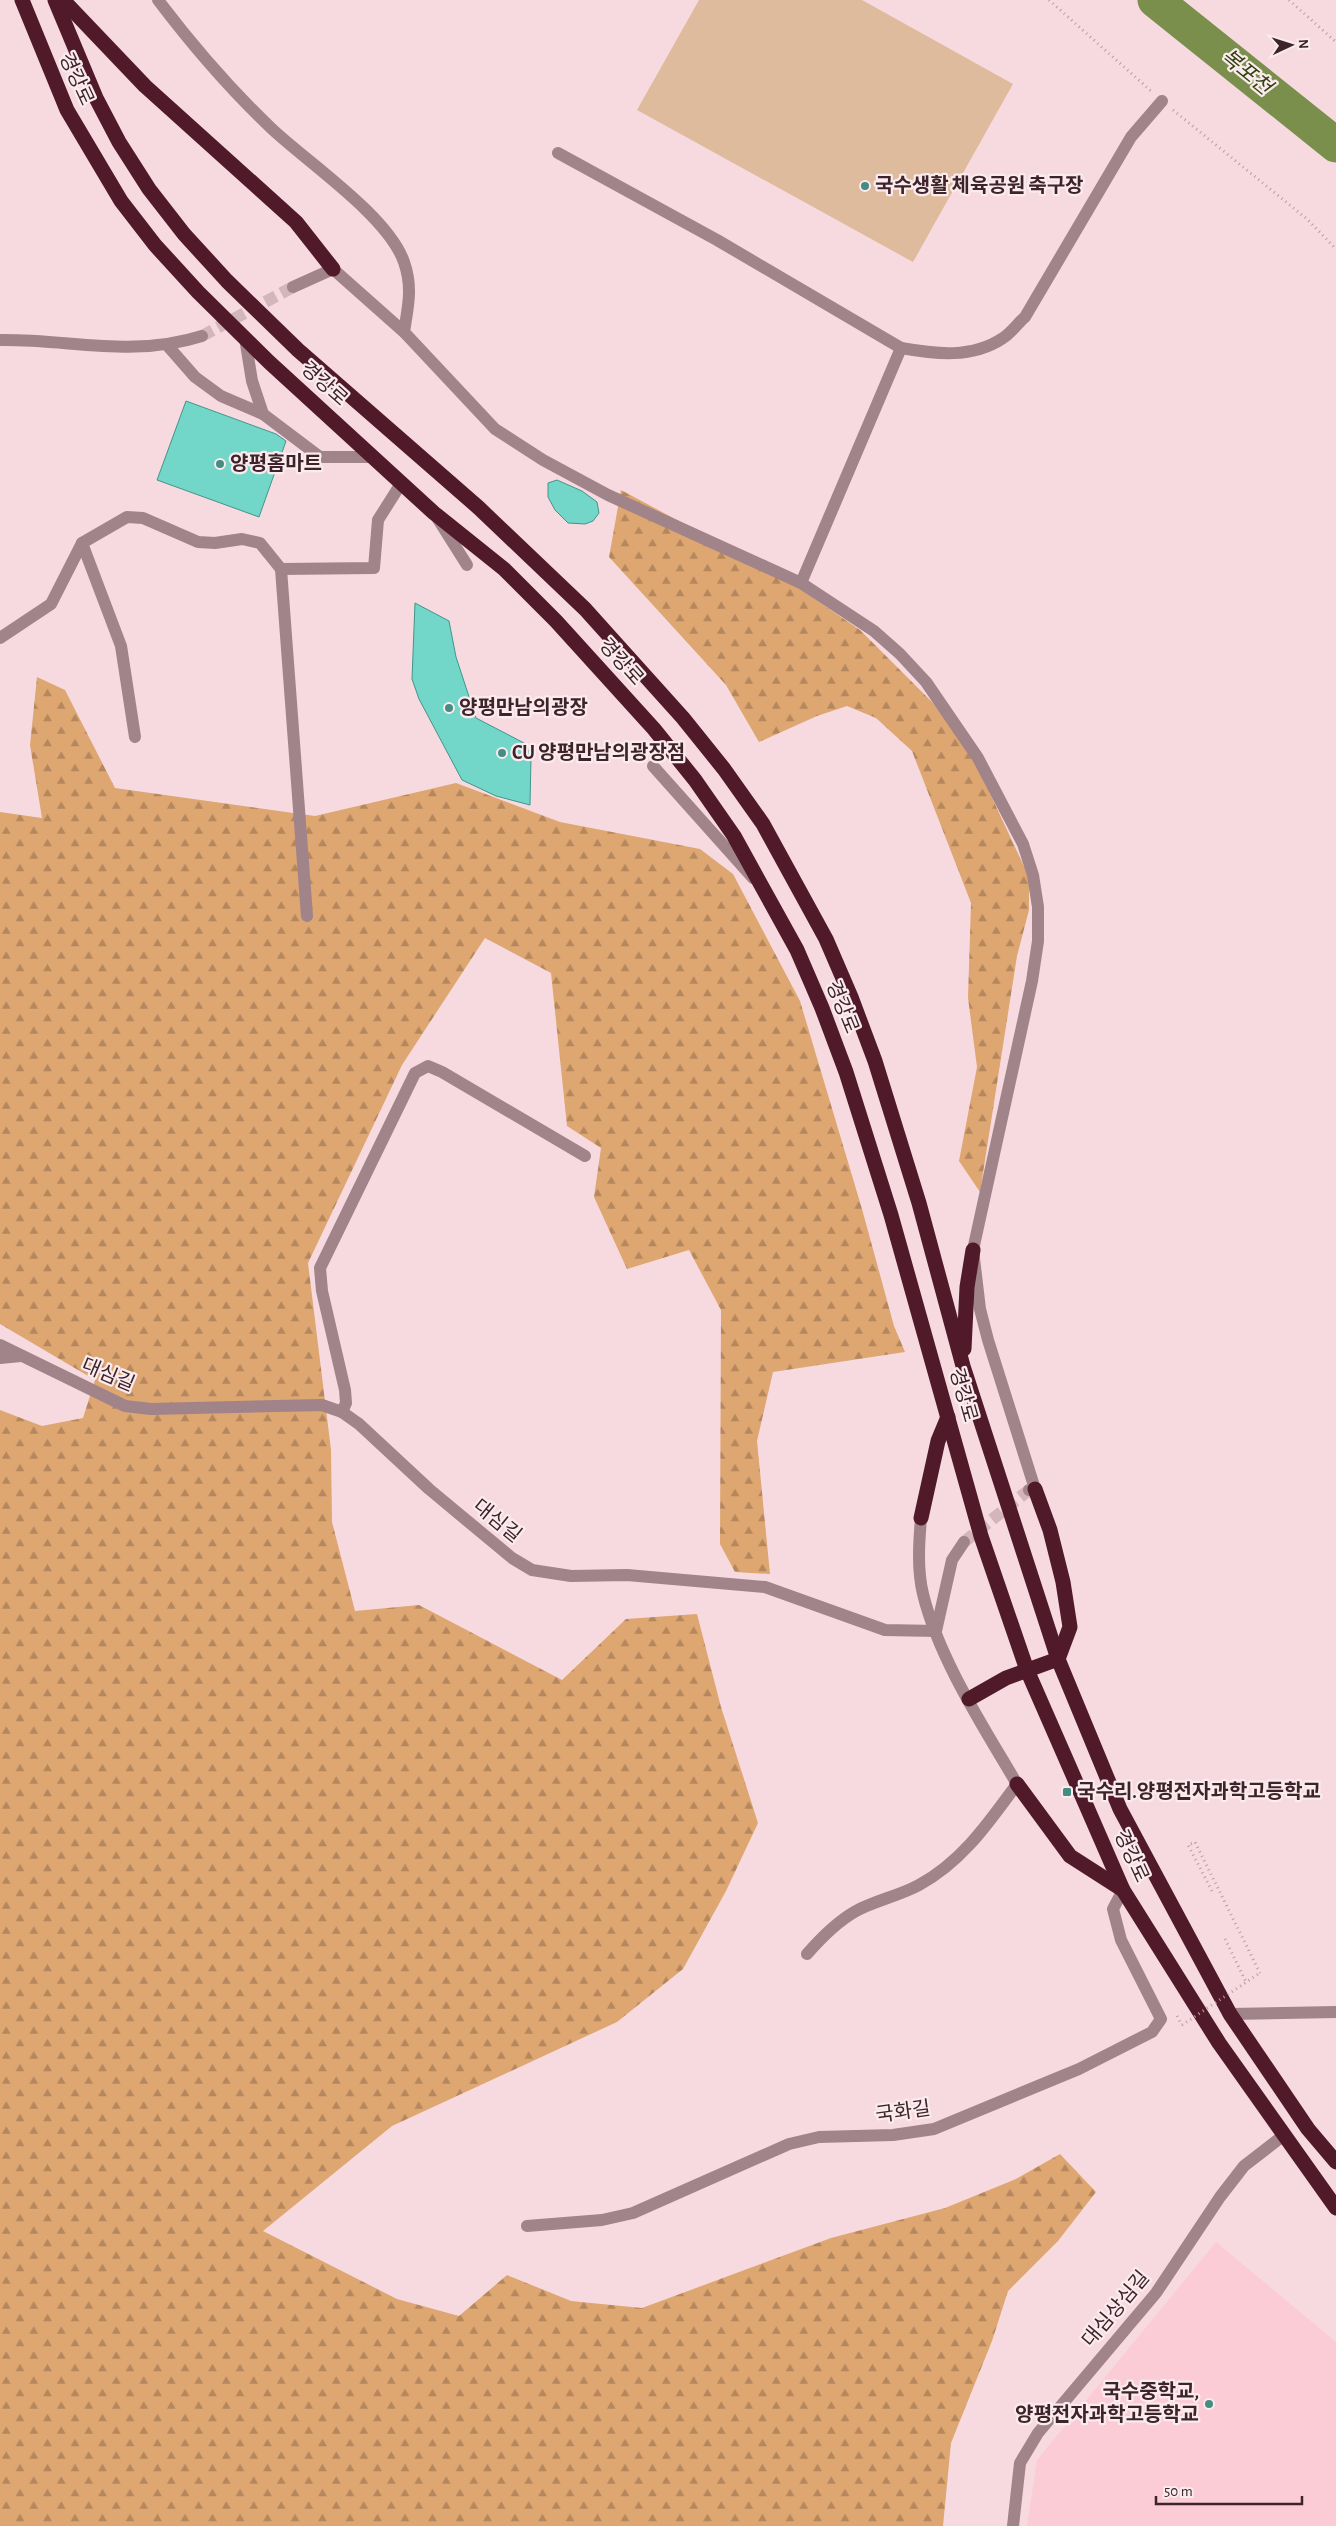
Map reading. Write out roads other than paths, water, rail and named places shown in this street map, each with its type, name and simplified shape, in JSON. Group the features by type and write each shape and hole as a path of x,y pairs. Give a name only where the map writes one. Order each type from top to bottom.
{"highway":[{"path":"14,0 24,5"},
{"name":"경강로","path":"55,0 96,98 119,142 149,189 184,234 227,281 298,350 479,508 585,609 683,718 724,769 763,824 826,939 851,996 917,1193 963,1366 1058,1659 1120,1809 1230,2014 1308,2129 1336,2162"},
{"path":"64,0 145,86 296,222 333,269"},
{"name":"경강로","path":"24,5 67,110 121,201 155,245 198,292 245,338 434,513 504,569 606,674 695,780 734,836 797,950 846,1072 891,1214 981,1536 1027,1670 1123,1890 1219,2043 1336,2208"},
{"path":"963,1366 967,1287 973,1250"},
{"path":"921,1518 938,1441 948,1417"},
{"path":"969,1699 1006,1678 1058,1659 1070,1628 1063,1582 1050,1530 1032,1490"},
{"path":"1017,1784 1070,1856 1123,1890"}],"street":[{"path":"158,0 192,43 271,128 377,221 394,242 404,260 411,286 404,332"},
{"path":"558,153 716,240 901,348 937,355 974,351 1003,338 1025,317 1131,137 1162,101"},
{"path":"293,287 333,269 404,332 496,429 543,460 608,495 801,583 874,631 926,682 978,758 1023,844 1033,875 1038,907 1038,941 1032,981 973,1250 980,1309 1032,1490"},
{"path":"0,340 46,341 122,348 167,345 202,336"},
{"path":"245,338 252,381 263,414"},
{"path":"167,345 195,377 221,396 263,414 320,457 374,456"},
{"path":"801,583 901,348"},
{"path":"281,569 374,568 378,520 402,482"},
{"path":"434,513 467,565"},
{"path":"0,638 51,604 82,542 127,517 143,518 198,542 215,543 242,540 260,542 281,569 306,916"},
{"path":"82,542 121,646 135,737"},
{"path":"653,766 768,895"},
{"path":"342,1412 346,1402 345,1390 322,1291 320,1268 415,1073 428,1066 442,1072 585,1156"},
{"name":"대심길","path":"0,1345 125,1406 151,1410 322,1405 342,1412 359,1424 405,1468 459,1514 512,1558 532,1570 571,1576 626,1575 765,1586 886,1630 936,1631"},
{"path":"0,1358 21,1356"},
{"path":"807,1954 824,1936 856,1911 920,1885 947,1865 972,1844 1017,1784 949,1666 922,1593 919,1551 921,1518"},
{"path":"936,1631 952,1560 964,1542"},
{"name":"국화길","path":"527,2226 602,2220 634,2212 789,2144 819,2137 893,2135 934,2129 1079,2069 1152,2032 1161,2019 1121,1940 1113,1909 1123,1890"},
{"path":"1230,2014 1336,2012"},
{"name":"대심상심길","path":"1013,2526 1020,2464 1038,2434 1156,2293 1220,2197 1244,2166 1284,2134"}],"waterway":[{"name":"복포천","path":"1155,0 1336,145"}],"tunnel":[{"path":"202,336 293,287"},
{"path":"964,1542 1029,1490"}],"place":[{"name":"국수생활 체육공원 축구장","path":"865,186"},
{"name":"양평홈마트","path":"220,464"},
{"name":"양평만남의광장","path":"449,708"},
{"name":"CU 양평만남의광장점","path":"502,753"},
{"name":"국수리.양평전자과학고등학교","path":"1067,1792"},
{"name":"국수중학교, 양평전자과학고등학교","path":"1209,2404"}]}
